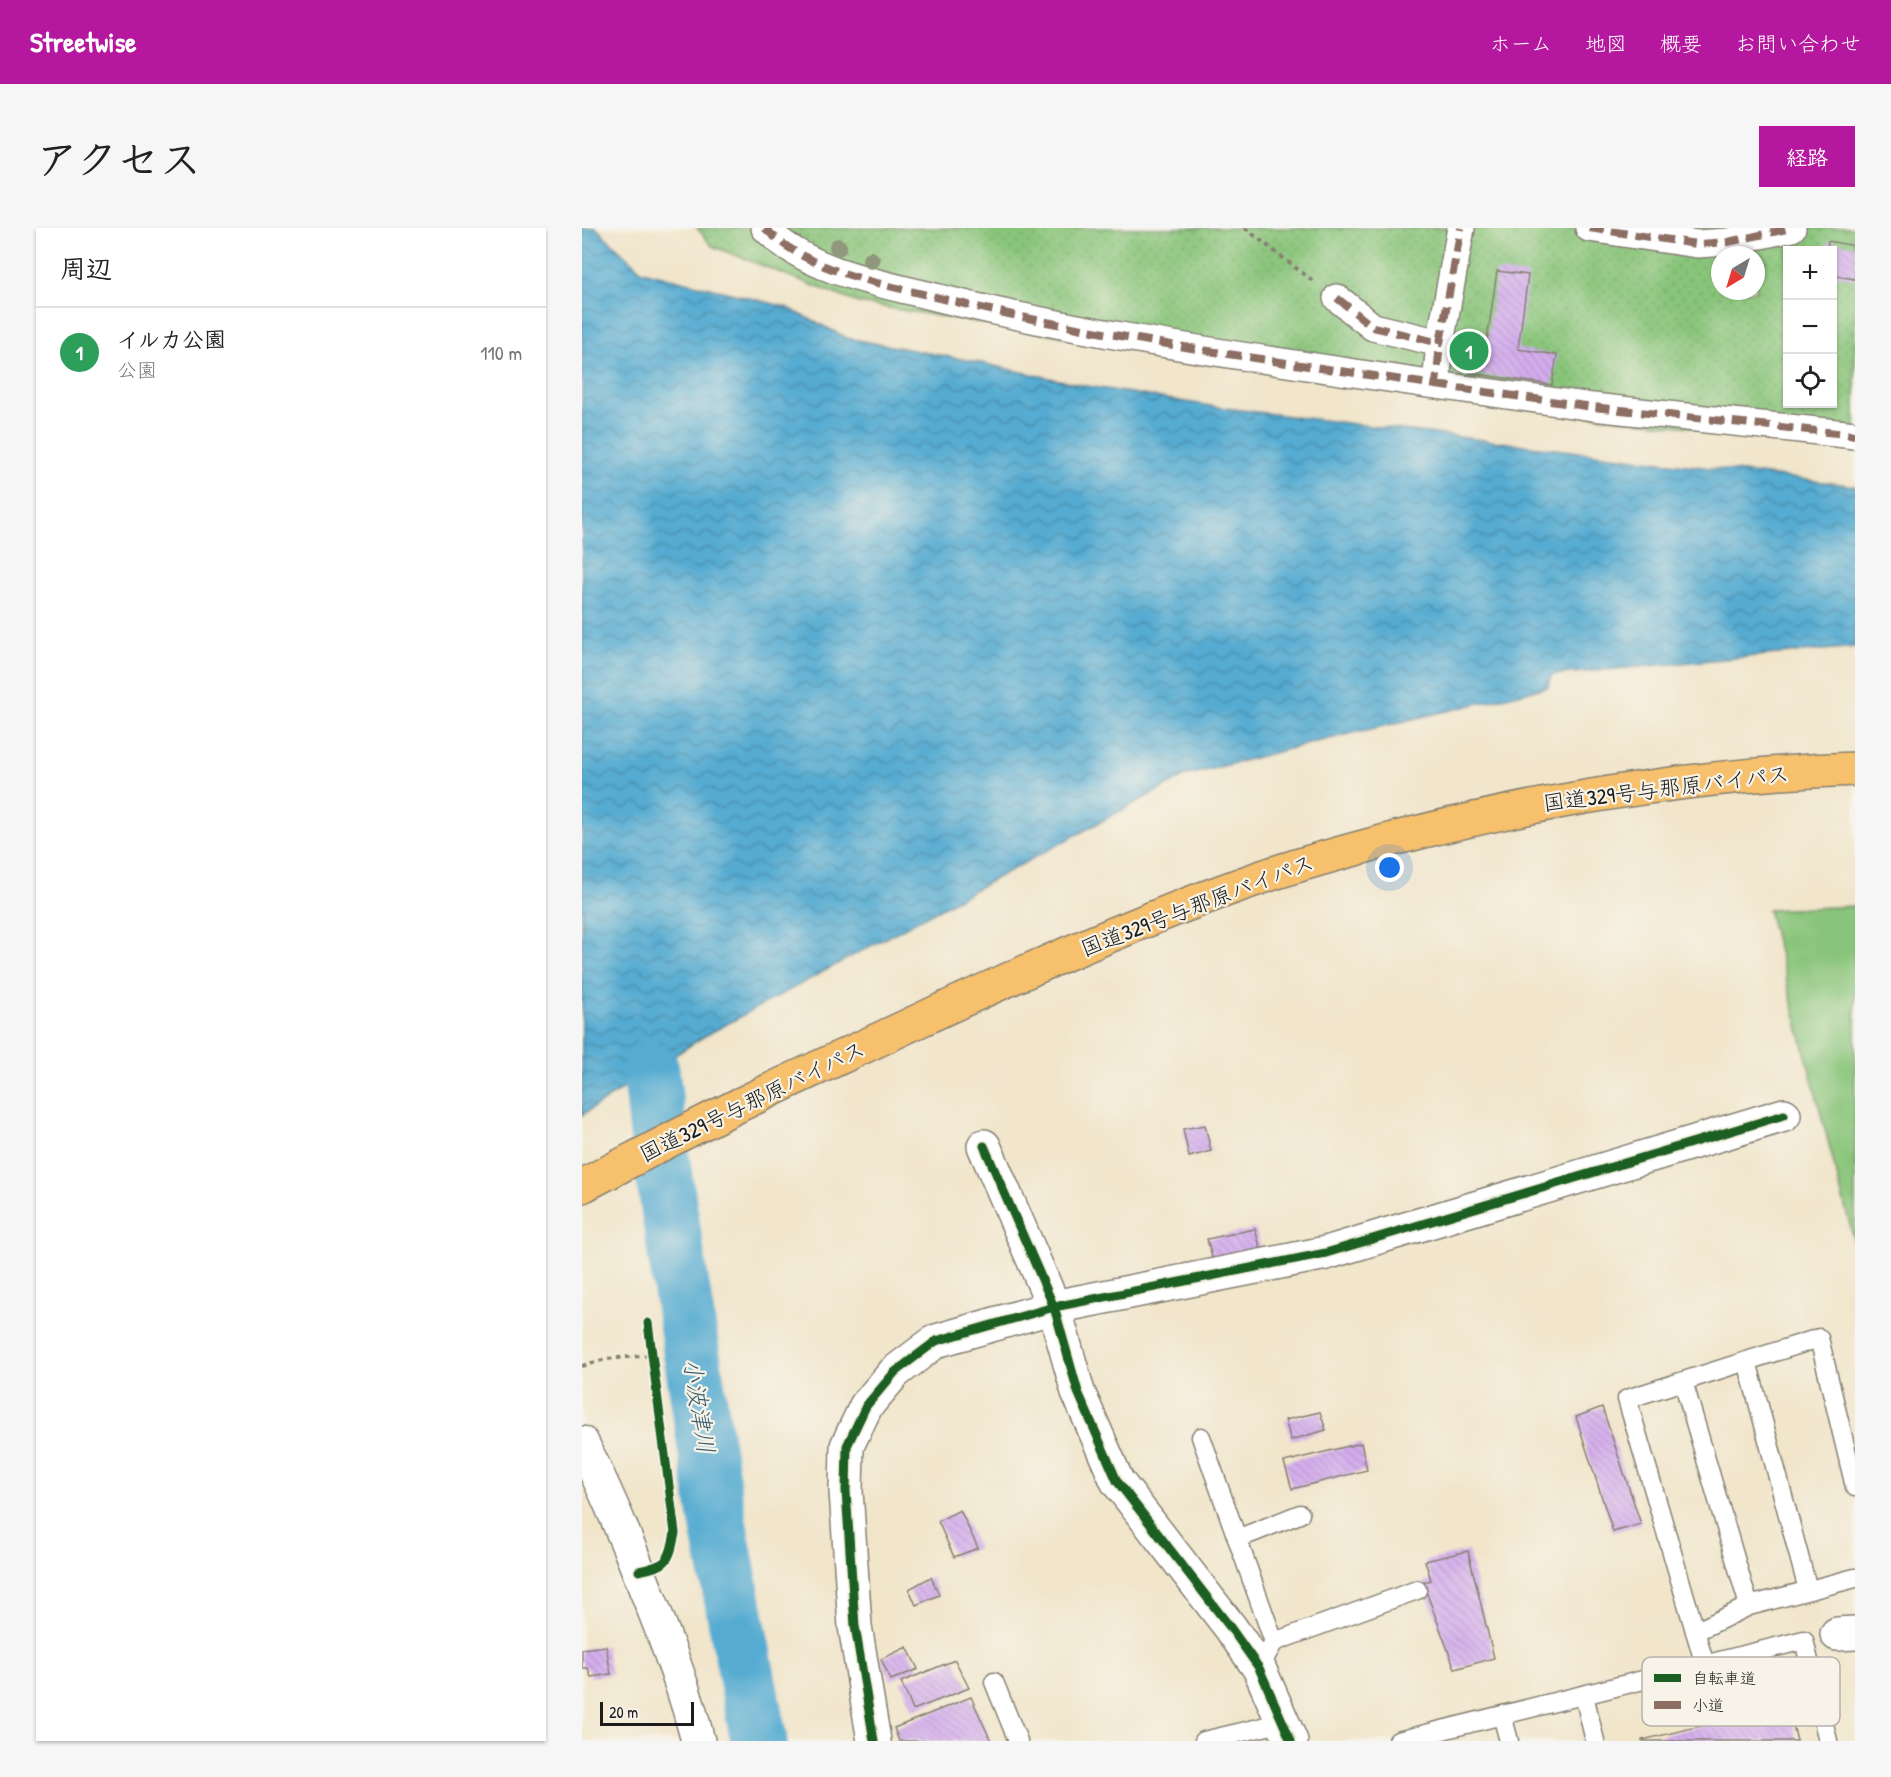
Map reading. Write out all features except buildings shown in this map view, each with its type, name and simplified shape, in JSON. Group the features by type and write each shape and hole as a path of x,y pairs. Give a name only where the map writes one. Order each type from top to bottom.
{"highway":[{"name":"国道329号与那原バイパス","path":"590,1182 734,1107 987,988 1115,934 1263,876 1345,851 1514,809 1585,796 1728,776 1855,768"}],"street":[{"path":"765,228 777,241 811,261 865,279 1004,314 1147,341 1436,385 1593,406 1855,435"},
{"path":"1436,385 1440,344 1461,228"},
{"path":"1589,228 1697,244 1728,242 1792,228"},
{"path":"1337,298 1373,327 1440,344"},
{"path":"874,1741 855,1626 846,1491 847,1446 866,1406 895,1372 936,1341 1054,1307 1326,1252 1784,1115"},
{"path":"984,1146 1054,1307 1078,1392 1117,1481 1230,1627 1266,1655 1288,1731"},
{"path":"582,1443 608,1497 670,1649 698,1741"}],"lane":[{"path":"1703,1657 1627,1399 1819,1338 1855,1487"},
{"path":"1747,1361 1808,1590"},
{"path":"1683,1381 1749,1606"},
{"path":"1201,1437 1237,1539 1266,1655 1417,1590"},
{"path":"1237,1539 1300,1514"},
{"path":"1695,1632 1749,1606 1855,1578"},
{"path":"1737,1657 1804,1640 1846,1634"},
{"path":"1804,1640 1808,1657"},
{"path":"1403,1740 1642,1681"},
{"path":"994,1682 1018,1741"},
{"path":"1584,1695 1595,1741"},
{"path":"1502,1715 1509,1741"},
{"path":"1824,1726 1828,1741"},
{"path":"1204,1741 1288,1731"}],"path":[{"path":"1245,228 1337,298"},
{"path":"651,1344 654,1366"},
{"path":"582,1366 606,1359 652,1355"}],"green space":[{"path":"697,228 1855,228 1855,446 1444,399 858,303 712,246"},
{"path":"1855,906 1855,1245 1768,910"}],"water":[{"path":"582,228 596,228 642,271 786,307 847,338 967,360 1087,386 1217,407 1855,486 1855,647 1551,675 1548,687 1312,743 1185,776 703,1037 582,1115"}],"waterway":[{"name":"小波津川","path":"651,1070 660,1150 717,1517 759,1741"}],"marked path":[{"path":"765,228 782,243 801,255 822,265 867,280 997,312 1185,347 1436,385 1440,343"},
{"path":"1337,298 1373,327 1440,343 1461,228"},
{"path":"1589,228 1697,244 1728,242 1792,228"},
{"path":"1436,385 1593,407 1855,435"}],"cycle path":[{"path":"874,1741 855,1626 846,1491 847,1446 866,1406 895,1372 936,1341 1054,1307 1326,1253 1784,1115"},
{"path":"984,1146 1054,1307 1078,1392 1117,1481 1259,1668 1291,1741"},
{"path":"639,1571 656,1567 666,1561 675,1533 648,1323"}],"place":[{"name":"イルカ公園","path":"1469,351"}]}
